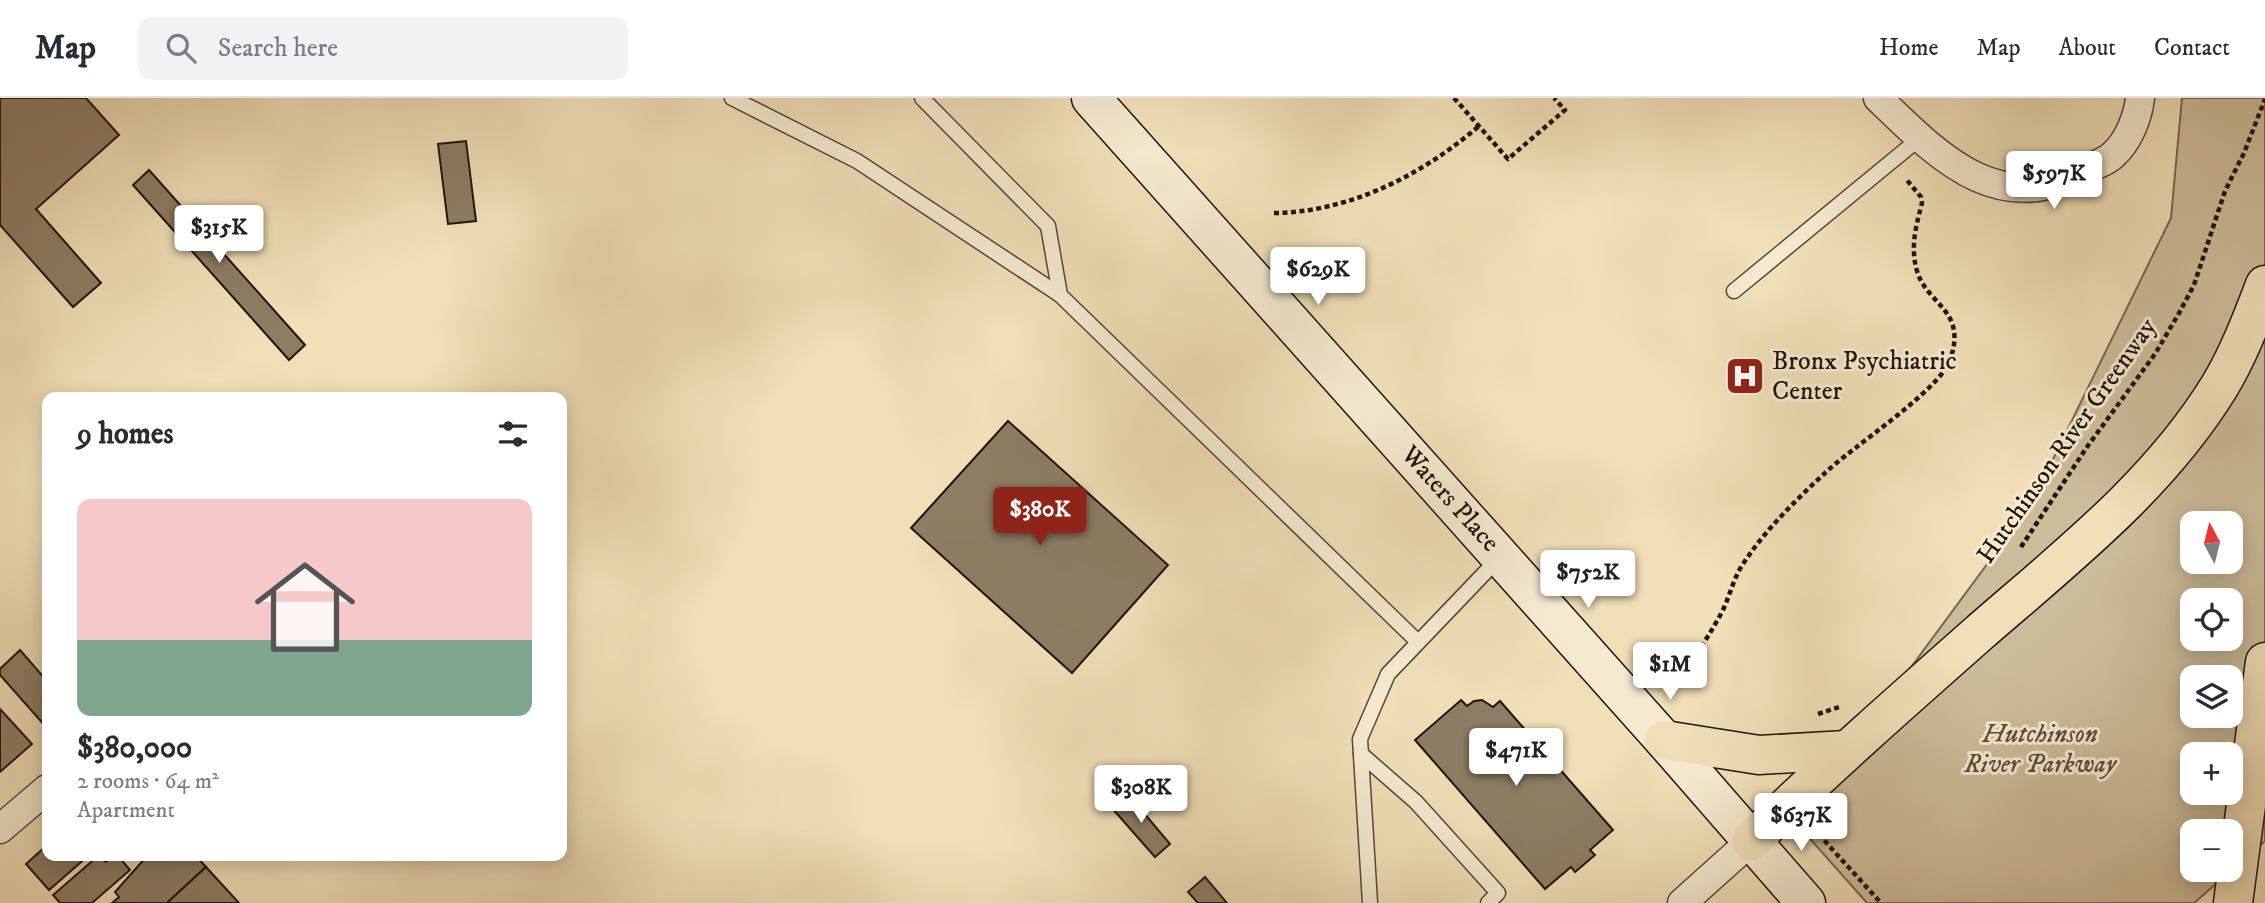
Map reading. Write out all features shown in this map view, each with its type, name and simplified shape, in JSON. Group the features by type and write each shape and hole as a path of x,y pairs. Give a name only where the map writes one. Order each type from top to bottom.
{"highway":[{"path":"1751,841 1846,750 2131,498 2200,416 2220,385 2265,285"},
{"path":"2233,903 2265,662"},
{"path":"1664,740 1759,755 1846,750"}],"main road":[{"name":"Waters Place","path":"1104,102 1806,903"}],"street":[{"path":"1878,98 1920,138 1980,180 2017,189 2051,187 2114,155 2138,116 2140,98"},
{"path":"0,830 42,793"},
{"path":"1682,903 1751,841"}],"lane":[{"path":"732,98 856,161 1060,295 1418,642"},
{"path":"922,98 1048,226 1060,295"},
{"path":"1734,291 1920,138"},
{"path":"1370,903 1360,740 1388,674 1501,556"},
{"path":"1361,754 1416,802 1498,893 1488,903"}],"path":[{"path":"1454,98 1508,159 1565,110 1554,98"},
{"name":"Hutchinson River Greenway","path":"2019,548 2087,447 2155,354 2178,315 2194,285 2225,191 2244,153 2265,99"},
{"path":"1274,213 1337,204 1363,196 1433,163 1479,126"},
{"path":"1682,675 1702,649 1723,610 1731,585 1759,543 1827,471 1936,381 1950,360 1954,334 1950,318 1922,282 1914,257 1914,233 1921,197 1892,162"},
{"path":"1815,715 1846,703"},
{"path":"1808,822 1881,903"}],"green space":[{"name":"Hutchinson River Parkway","path":"2182,98 2265,98 2265,841 2243,860 2243,819 2180,819 2180,882 2218,882 2194,903 1867,903 1796,823 2030,506 2171,218"}],"building":[{"path":"0,98 86,98 119,135 36,209 101,283 73,307 0,225"},
{"path":"466,141 476,221 448,224 438,144"},
{"path":"149,170 305,345 289,360 133,185"},
{"path":"1008,421 1168,565 1072,673 911,528"},
{"path":"20,650 42,675 42,722 0,675 0,669"},
{"path":"1461,700 1467,706 1482,700 1493,707 1500,701 1613,830 1590,850 1595,855 1575,872 1571,867 1545,889 1415,740"},
{"path":"0,709 32,744 0,772"},
{"path":"1127,793 1170,844 1155,857 1111,807"},
{"path":"42,850 42,861 82,861 49,890 26,864"},
{"path":"92,861 122,861 130,870 92,903 60,903 53,895"},
{"path":"143,861 201,861 206,867 167,903 112,903 119,897 115,892"},
{"path":"206,867 239,903 167,903"},
{"path":"1205,877 1227,903 1198,903 1188,892"}],"place":[{"name":"Bronx Psychiatric Center","path":"1745,376"}]}
